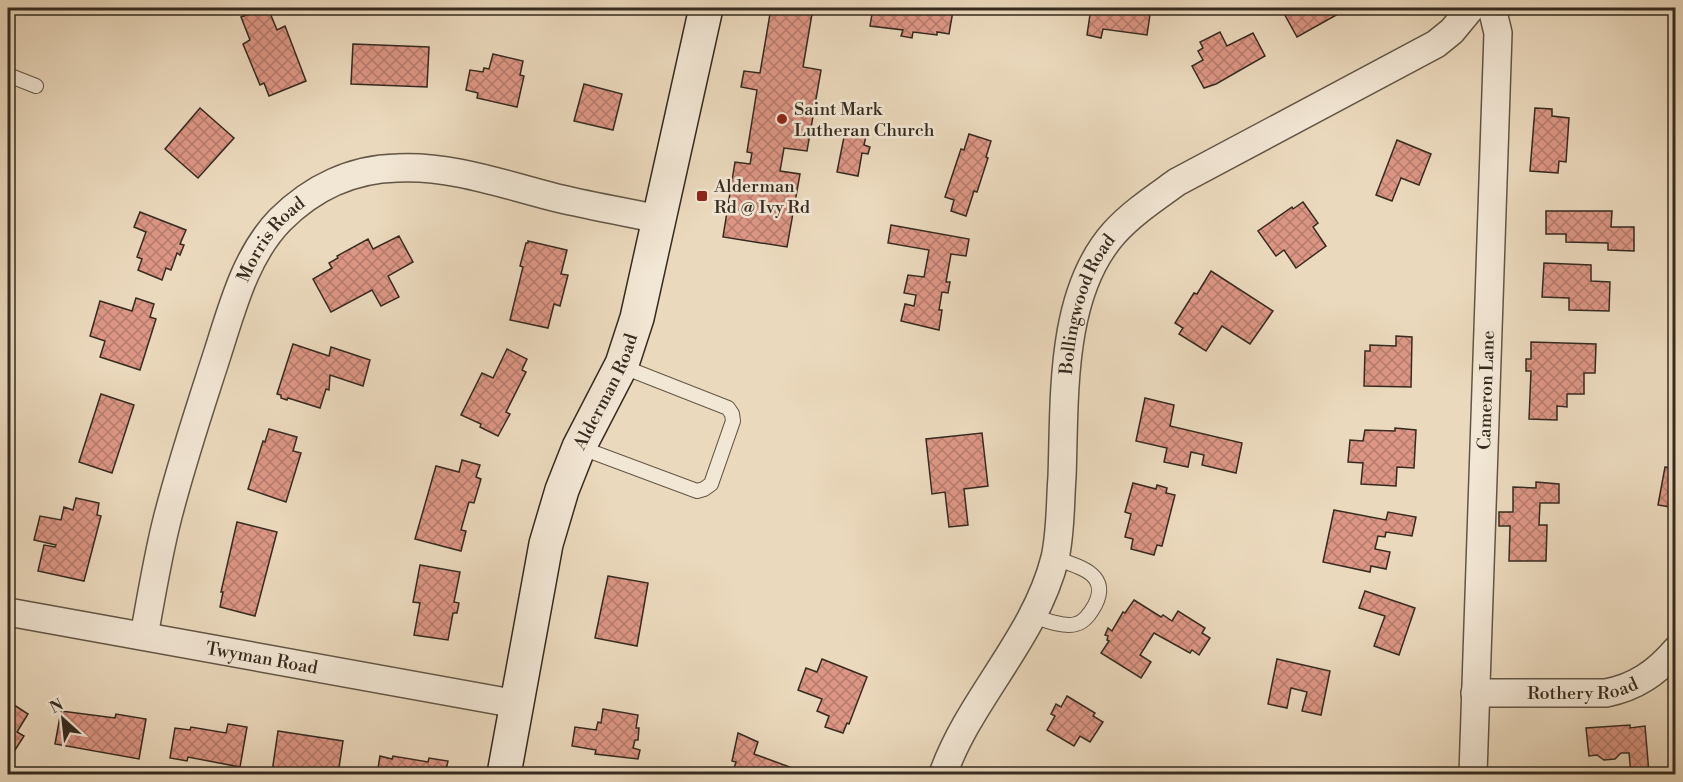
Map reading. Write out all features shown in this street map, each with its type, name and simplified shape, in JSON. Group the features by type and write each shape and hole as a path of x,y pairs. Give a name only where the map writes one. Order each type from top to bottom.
{"main road":[{"name":"Alderman Road","path":"504,774 546,544 562,490 579,447 620,366 638,318 706,8"}],"street":[{"name":"Bollingwood Road","path":"943,774 961,733 1015,646 1043,592 1054,558 1059,529 1065,396 1071,326 1080,293 1094,262 1113,234 1142,207 1177,182 1436,45 1452,31 1471,8"},
{"name":"Cameron Lane","path":"1473,774 1498,33 1492,8"},
{"name":"Morris Road","path":"144,636 166,524 195,421 239,288 260,246 279,221 302,200 328,184 364,171 398,168 445,171 560,199 659,219"},
{"name":"Twyman Road","path":"8,612 517,704"},
{"name":"Rothery Road","path":"1475,693 1606,693 1624,689 1643,680 1676,650"}],"lane":[{"path":"8,75 36,86"},
{"path":"579,447 697,491 711,484 733,421 728,408 620,366"},
{"path":"1030,615 1056,623 1076,625 1089,615 1097,601 1101,590 1099,581 1093,574 1054,558"}],"building":[{"path":"268,8 277,30 285,26 306,81 269,96 264,83 260,85 243,44 250,40 241,17"},
{"name":"Saint Mark Lutheran Church","path":"771,8 813,8 803,67 821,70 807,151 784,148 780,171 800,174 787,247 723,237 735,162 750,164 752,153 747,152 757,90 741,87 744,71 760,73"},
{"path":"873,8 941,8 940,10 953,11 949,34 913,32 912,38 901,36 903,30 870,26"},
{"path":"1091,8 1151,8 1147,35 1103,29 1101,38 1087,35"},
{"path":"1281,8 1346,8 1347,9 1297,37"},
{"path":"1220,32 1227,46 1253,33 1265,56 1216,84 1204,88 1192,66 1203,60 1198,51 1203,48 1200,42"},
{"path":"353,44 429,47 427,87 351,84"},
{"path":"493,54 523,61 520,75 524,76 517,107 477,98 478,93 466,90 470,70 483,72 484,68 489,69"},
{"path":"584,84 622,94 613,130 574,121"},
{"path":"200,108 234,138 198,178 165,149"},
{"path":"1535,108 1552,109 1552,116 1569,118 1566,162 1559,161 1558,173 1530,171"},
{"path":"845,132 866,136 864,145 870,147 868,154 862,153 858,176 837,172"},
{"path":"969,134 991,141 977,192 974,191 966,216 951,211 954,200 945,197 961,149 964,150"},
{"path":"1397,140 1431,154 1419,185 1401,178 1392,201 1376,195"},
{"path":"1303,202 1318,223 1313,227 1326,246 1296,268 1284,250 1276,256 1258,231"},
{"path":"1546,211 1612,211 1611,227 1634,227 1634,251 1608,250 1608,243 1566,242 1566,234 1546,234"},
{"path":"140,212 186,230 180,244 184,245 180,255 177,253 171,270 166,268 162,280 138,270 142,259 137,257 146,232 134,227"},
{"path":"891,225 969,239 966,256 951,254 946,282 950,282 948,293 942,292 939,330 901,321 905,304 914,306 916,295 904,293 908,275 924,277 929,250 888,243"},
{"path":"399,236 413,262 388,276 399,297 381,306 372,290 331,312 313,279 332,268 329,263 338,258 337,256 368,239 373,249"},
{"path":"528,241 567,250 561,274 568,275 560,306 554,304 548,328 510,320 523,267 520,266"},
{"path":"1544,263 1591,265 1591,281 1610,282 1609,311 1569,310 1569,298 1542,297"},
{"path":"1211,271 1273,311 1250,344 1222,326 1206,351 1179,334 1183,328 1175,323"},
{"path":"136,298 154,304 150,317 156,319 140,370 100,357 105,341 90,336 100,301 132,311"},
{"path":"1396,336 1412,337 1411,387 1364,386 1365,351 1370,351 1370,345 1396,346"},
{"path":"1531,342 1596,344 1595,373 1584,373 1584,394 1567,394 1567,407 1557,406 1557,420 1529,419 1531,371 1526,371 1526,359 1531,359"},
{"path":"293,344 329,356 331,347 370,360 363,386 330,375 329,390 326,389 320,408 281,398 281,395 277,394"},
{"path":"507,349 527,359 522,370 526,372 506,412 510,414 498,436 480,427 481,424 461,415 482,373 493,378"},
{"path":"101,394 134,405 112,473 79,462"},
{"path":"1145,398 1174,405 1170,426 1242,443 1236,473 1202,465 1204,455 1191,452 1188,467 1164,462 1167,448 1136,441"},
{"path":"1395,428 1416,430 1414,468 1397,467 1396,486 1361,484 1363,463 1348,462 1350,440 1363,441 1365,430 1395,431"},
{"path":"269,429 297,437 293,451 301,453 286,502 248,489"},
{"path":"982,433 988,486 964,489 968,525 949,527 945,492 932,494 926,439"},
{"path":"462,460 480,465 476,477 481,479 474,503 469,502 461,530 466,531 461,551 415,539 436,466 459,472"},
{"path":"1665,467 1676,469 1676,508 1658,505"},
{"path":"1536,482 1559,484 1559,503 1540,503 1539,525 1547,525 1546,561 1509,561 1510,526 1499,526 1499,512 1513,512 1513,487 1536,488"},
{"path":"1133,483 1156,489 1157,485 1167,488 1166,493 1175,495 1162,546 1157,545 1154,555 1131,549 1133,539 1125,537 1131,514 1125,512"},
{"path":"76,498 99,503 97,515 101,516 84,581 38,571 44,545 55,547 56,545 34,540 40,516 61,520 64,507 73,510"},
{"path":"1334,510 1386,520 1388,512 1416,517 1412,536 1386,532 1385,537 1378,536 1375,549 1390,552 1386,569 1371,566 1370,572 1323,562"},
{"path":"237,522 277,532 255,616 220,607 223,592 221,592"},
{"path":"420,565 460,572 454,602 459,603 457,613 453,613 448,640 414,635 420,603 413,602"},
{"path":"608,576 648,583 637,646 595,638"},
{"path":"1365,591 1415,608 1399,655 1374,646 1385,616 1359,608"},
{"path":"1134,600 1161,617 1163,615 1172,621 1178,611 1205,628 1202,633 1210,638 1199,655 1192,650 1190,653 1154,633 1140,655 1151,662 1141,678 1101,653 1109,641 1108,636 1105,635 1108,628 1112,631 1123,612 1125,613"},
{"path":"822,659 867,677 849,724 847,723 843,733 825,727 829,716 817,711 822,699 798,690 806,668 817,672"},
{"path":"1277,659 1330,671 1321,715 1302,711 1307,692 1291,688 1287,708 1268,704"},
{"path":"1067,696 1095,713 1093,716 1103,722 1090,742 1080,736 1074,746 1047,730 1055,716 1051,714 1056,704 1061,707"},
{"path":"8,701 28,714 17,732 24,736 15,750 8,746"},
{"path":"603,709 638,715 636,728 639,728 638,740 635,740 633,748 640,750 638,759 595,754 596,750 572,746 575,727 596,730 598,722 601,723"},
{"path":"61,711 115,718 116,714 146,719 139,759 55,744"},
{"path":"228,724 247,727 240,767 188,757 187,761 170,758 175,728 190,730 191,727 226,733"},
{"path":"1630,725 1630,728 1645,726 1649,773 1631,774 1629,753 1621,753 1615,759 1604,760 1597,755 1589,756 1586,728"},
{"path":"278,731 343,741 338,774 272,772"},
{"path":"738,733 758,742 754,754 809,774 732,774 736,762 732,761"},
{"path":"380,756 428,762 429,758 448,761 445,774 377,774"}],"place":[{"name":"Saint Mark Lutheran Church","path":"782,119"},
{"name":"Alderman Rd @ Ivy Rd","path":"702,196"}]}
